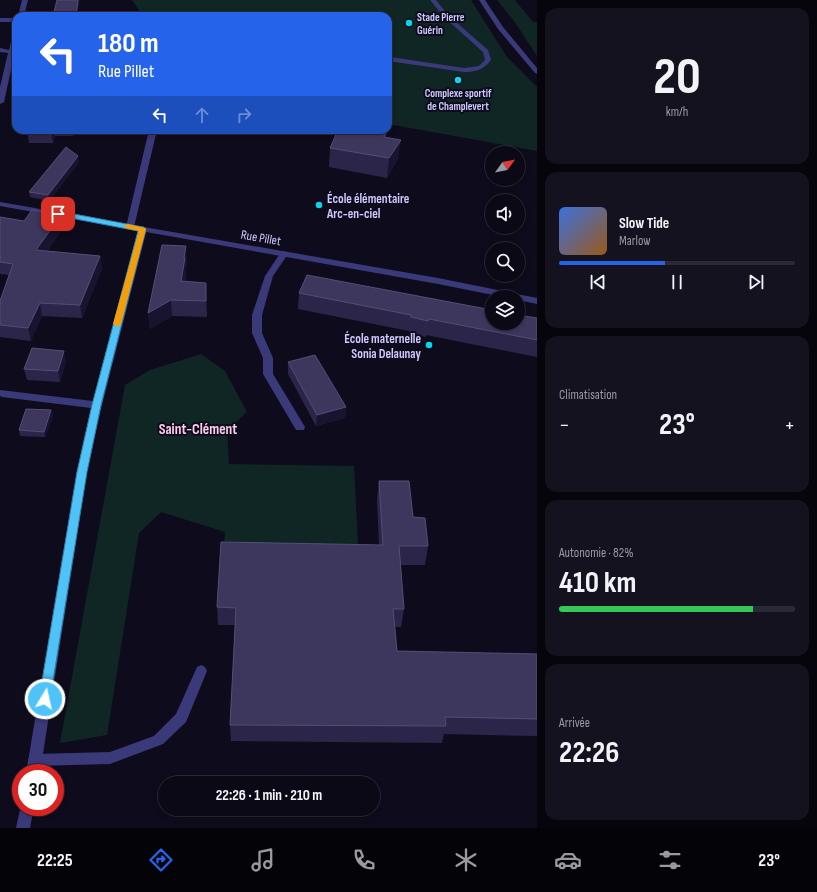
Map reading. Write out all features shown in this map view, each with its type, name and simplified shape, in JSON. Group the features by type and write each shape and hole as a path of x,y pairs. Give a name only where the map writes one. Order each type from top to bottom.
{"street":[{"path":"22,12 25,0"},
{"path":"392,59 452,69 471,70 481,67 488,60 486,51 446,16 433,0"},
{"path":"482,0 500,28 537,72"},
{"path":"0,20 12,20"},
{"path":"0,102 12,48"},
{"path":"0,50 11,52"},
{"path":"130,227 152,134"},
{"name":"Rue Pillet","path":"0,204 485,291"},
{"path":"34,764 82,472 96,405 143,229"},
{"path":"284,254 269,276 257,315 257,333 268,358 268,374 300,427"},
{"name":"Rue Pillet","path":"525,298 537,301"},
{"path":"2,393 96,405"},
{"path":"59,764 110,758 158,740 181,718 202,671"},
{"path":"23,828 25,816"}],"green space":[{"name":"Complexe sportif de Champlevert","path":"132,0 471,0 507,57 537,87 537,151 525,149 525,146 509,146 392,125 392,12 140,12"},
{"path":"497,0 515,0 533,22 537,22 537,56 514,21"},
{"path":"201,354 225,371 247,412 227,430 229,464 354,466 359,563 223,560 225,532 161,512 139,533 107,735 60,743 125,385 150,370"}],"building":[{"path":"57,0 78,0 76,12 54,12"},
{"path":"336,134 385,134 384,137 401,140 389,158 330,148"},
{"path":"66,147 78,156 48,195 29,192"},
{"path":"32,210 61,215 36,250 100,256 80,305 40,303 28,328 0,325 0,301 13,264 0,262 0,217 24,221"},
{"path":"162,245 186,246 181,281 206,283 206,301 171,300 148,313"},
{"path":"307,275 485,309 485,330 429,319 428,321 411,317 411,315 299,293"},
{"path":"525,316 537,318 537,340 486,330 525,330"},
{"path":"32,348 64,351 58,371 24,369"},
{"path":"315,355 346,407 317,415 288,362"},
{"path":"26,409 51,410 44,432 19,430"},
{"path":"379,481 409,481 413,517 425,518 428,546 399,546 404,609 393,609 397,651 537,654 537,719 445,717 446,726 230,725 236,608 217,607 221,542 383,545"}],"slow traffic":[{"path":"117,324 143,229 128,226"}],"place":[{"name":"Stade Pierre Guérin","path":"409,23"},
{"name":"Complexe sportif de Champlevert","path":"458,80"},
{"name":"École élémentaire Arc-en-ciel","path":"319,205"},
{"name":"École maternelle Sonia Delaunay","path":"429,345"}],"district":[{"name":"Saint-Clément","path":"198,429"}],"route":[{"path":"45,699 82,472 96,405 143,229 58,214"}]}
